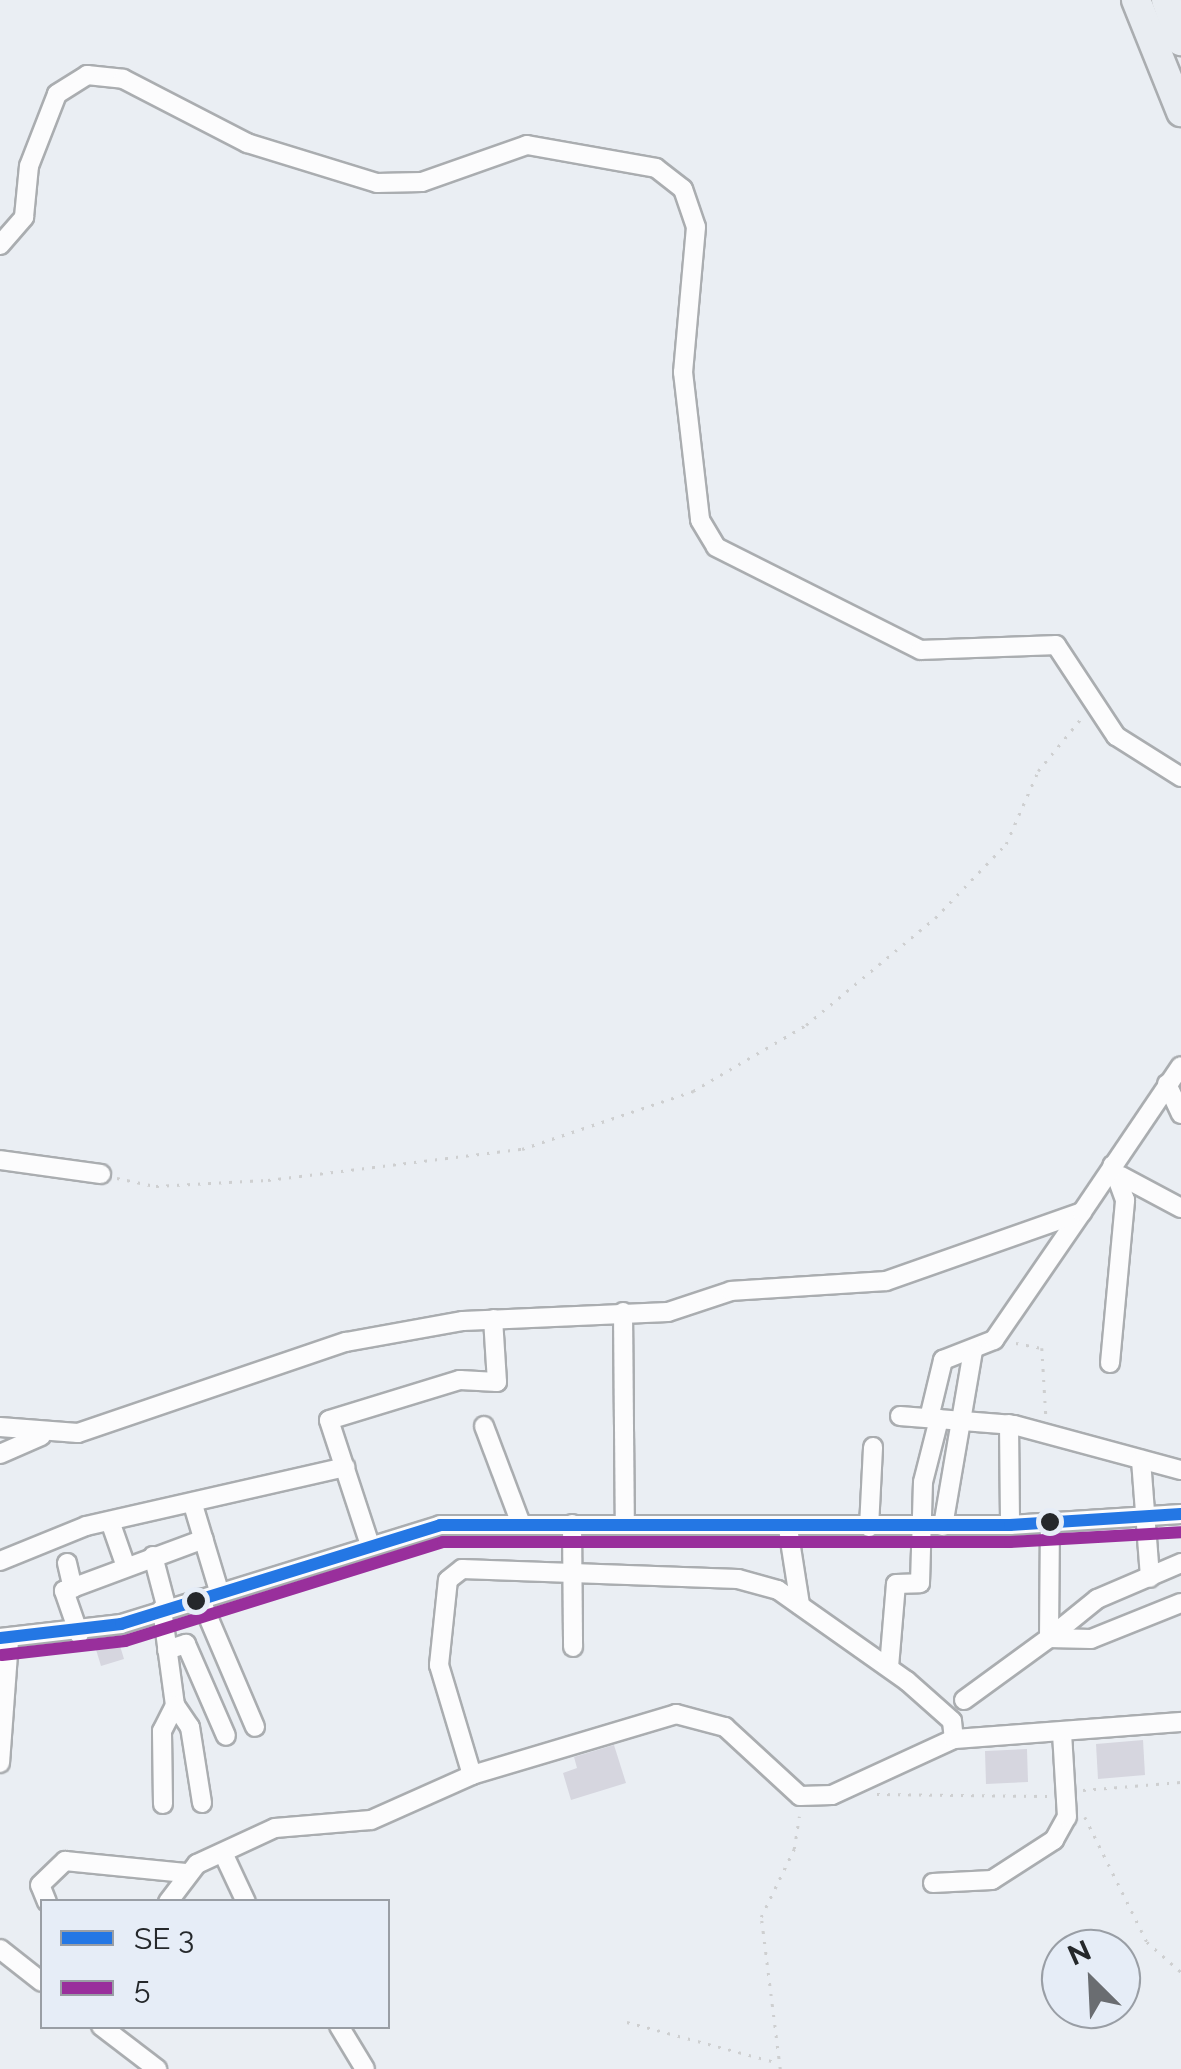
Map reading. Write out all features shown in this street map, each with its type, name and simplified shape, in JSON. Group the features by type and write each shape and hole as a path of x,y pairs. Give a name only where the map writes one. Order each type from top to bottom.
{"highway":[{"path":"1136,0 1181,112"},
{"path":"1166,0 1181,41"}],"street":[{"path":"0,244 24,217 29,166 57,94 88,75 123,79 247,143 378,182 422,182 527,145 656,168 682,189 696,227 683,372 700,520 716,547 920,650 1056,645 1092,709 1181,777"},
{"path":"889,1667 896,1584 920,1583 920,1527 943,1360 994,1340 1082,1212 1117,1170 1166,1084 1181,1066"},
{"path":"1166,1084 1181,1114"},
{"path":"0,1160 101,1174"},
{"path":"1117,1170 1181,1208"},
{"path":"1110,1363 1117,1170"},
{"path":"0,1428 41,1436 78,1433 346,1342 493,1318 679,1310 731,1291 886,1281 1082,1212"},
{"path":"1019,1231 1037,1234 1050,1257"},
{"path":"623,1312 624,1524"},
{"path":"369,1542 330,1420 460,1380 497,1382 493,1318"},
{"path":"943,1526 966,1421 973,1350"},
{"path":"900,1416 1009,1424 1181,1470"},
{"path":"1009,1424 1010,1526"},
{"path":"484,1426 521,1524"},
{"path":"0,1454 41,1436"},
{"path":"870,1527 873,1447"},
{"path":"1141,1460 1142,1516 1150,1578"},
{"path":"0,1561 111,1524 194,1508 345,1467"},
{"path":"194,1508 219,1590"},
{"path":"0,1763 5,1639 78,1634 369,1542 440,1525 1010,1526 1181,1514"},
{"path":"111,1524 126,1564"},
{"path":"572,1524 573,1647"},
{"path":"1049,1638 1050,1524"},
{"path":"788,1528 800,1605"},
{"path":"78,1634 64,1592 126,1564 204,1538"},
{"path":"153,1556 165,1609 175,1705 190,1726 202,1803"},
{"path":"68,1563 73,1588"},
{"path":"964,1700 1097,1599 1181,1564"},
{"path":"472,1776 440,1666 448,1580 462,1569 738,1579 800,1605 889,1667 952,1721 954,1739"},
{"path":"200,1598 256,1727"},
{"path":"1049,1638 1091,1639 1181,1603"},
{"path":"185,1635 212,1624"},
{"path":"167,1650 186,1644 226,1736"},
{"path":"163,1804 162,1731 175,1705"},
{"path":"170,1899 185,1873 300,1821 371,1820 472,1776 648,1720 700,1715 800,1796 832,1795 954,1739 1181,1722"},
{"path":"933,1883 992,1880 1046,1846 1067,1817 1062,1733"},
{"path":"223,1853 245,1899"},
{"path":"46,1899 40,1886 65,1861 185,1873"},
{"path":"0,1949 40,1980"},
{"path":"105,2029 157,2069"},
{"path":"341,2029 364,2069"}],"path":[{"path":"101,1174 156,1186 409,1166 522,1149 693,1091 806,1025 935,918 1006,844 1054,746 1092,709"},
{"path":"1008,1344 1042,1348 1050,1383 1043,1431"},
{"path":"1065,1782 1090,1791 1181,1782"},
{"path":"780,2069 761,1917 794,1849 800,1796"},
{"path":"627,2022 780,2063"}],"building":[{"path":"117,1636 124,1659 101,1666 94,1643"},
{"path":"1143,1740 1145,1775 1098,1779 1096,1744"},
{"path":"614,1745 626,1783 571,1800 563,1773 577,1768 574,1757"},
{"path":"1027,1749 1028,1782 986,1784 985,1751"}],"transit line":[{"path":"0,1638 121,1624 440,1525 1010,1525 1181,1514"},
{"name":"5","path":"2,1655 125,1641 443,1542 1010,1542 1181,1532"}]}
